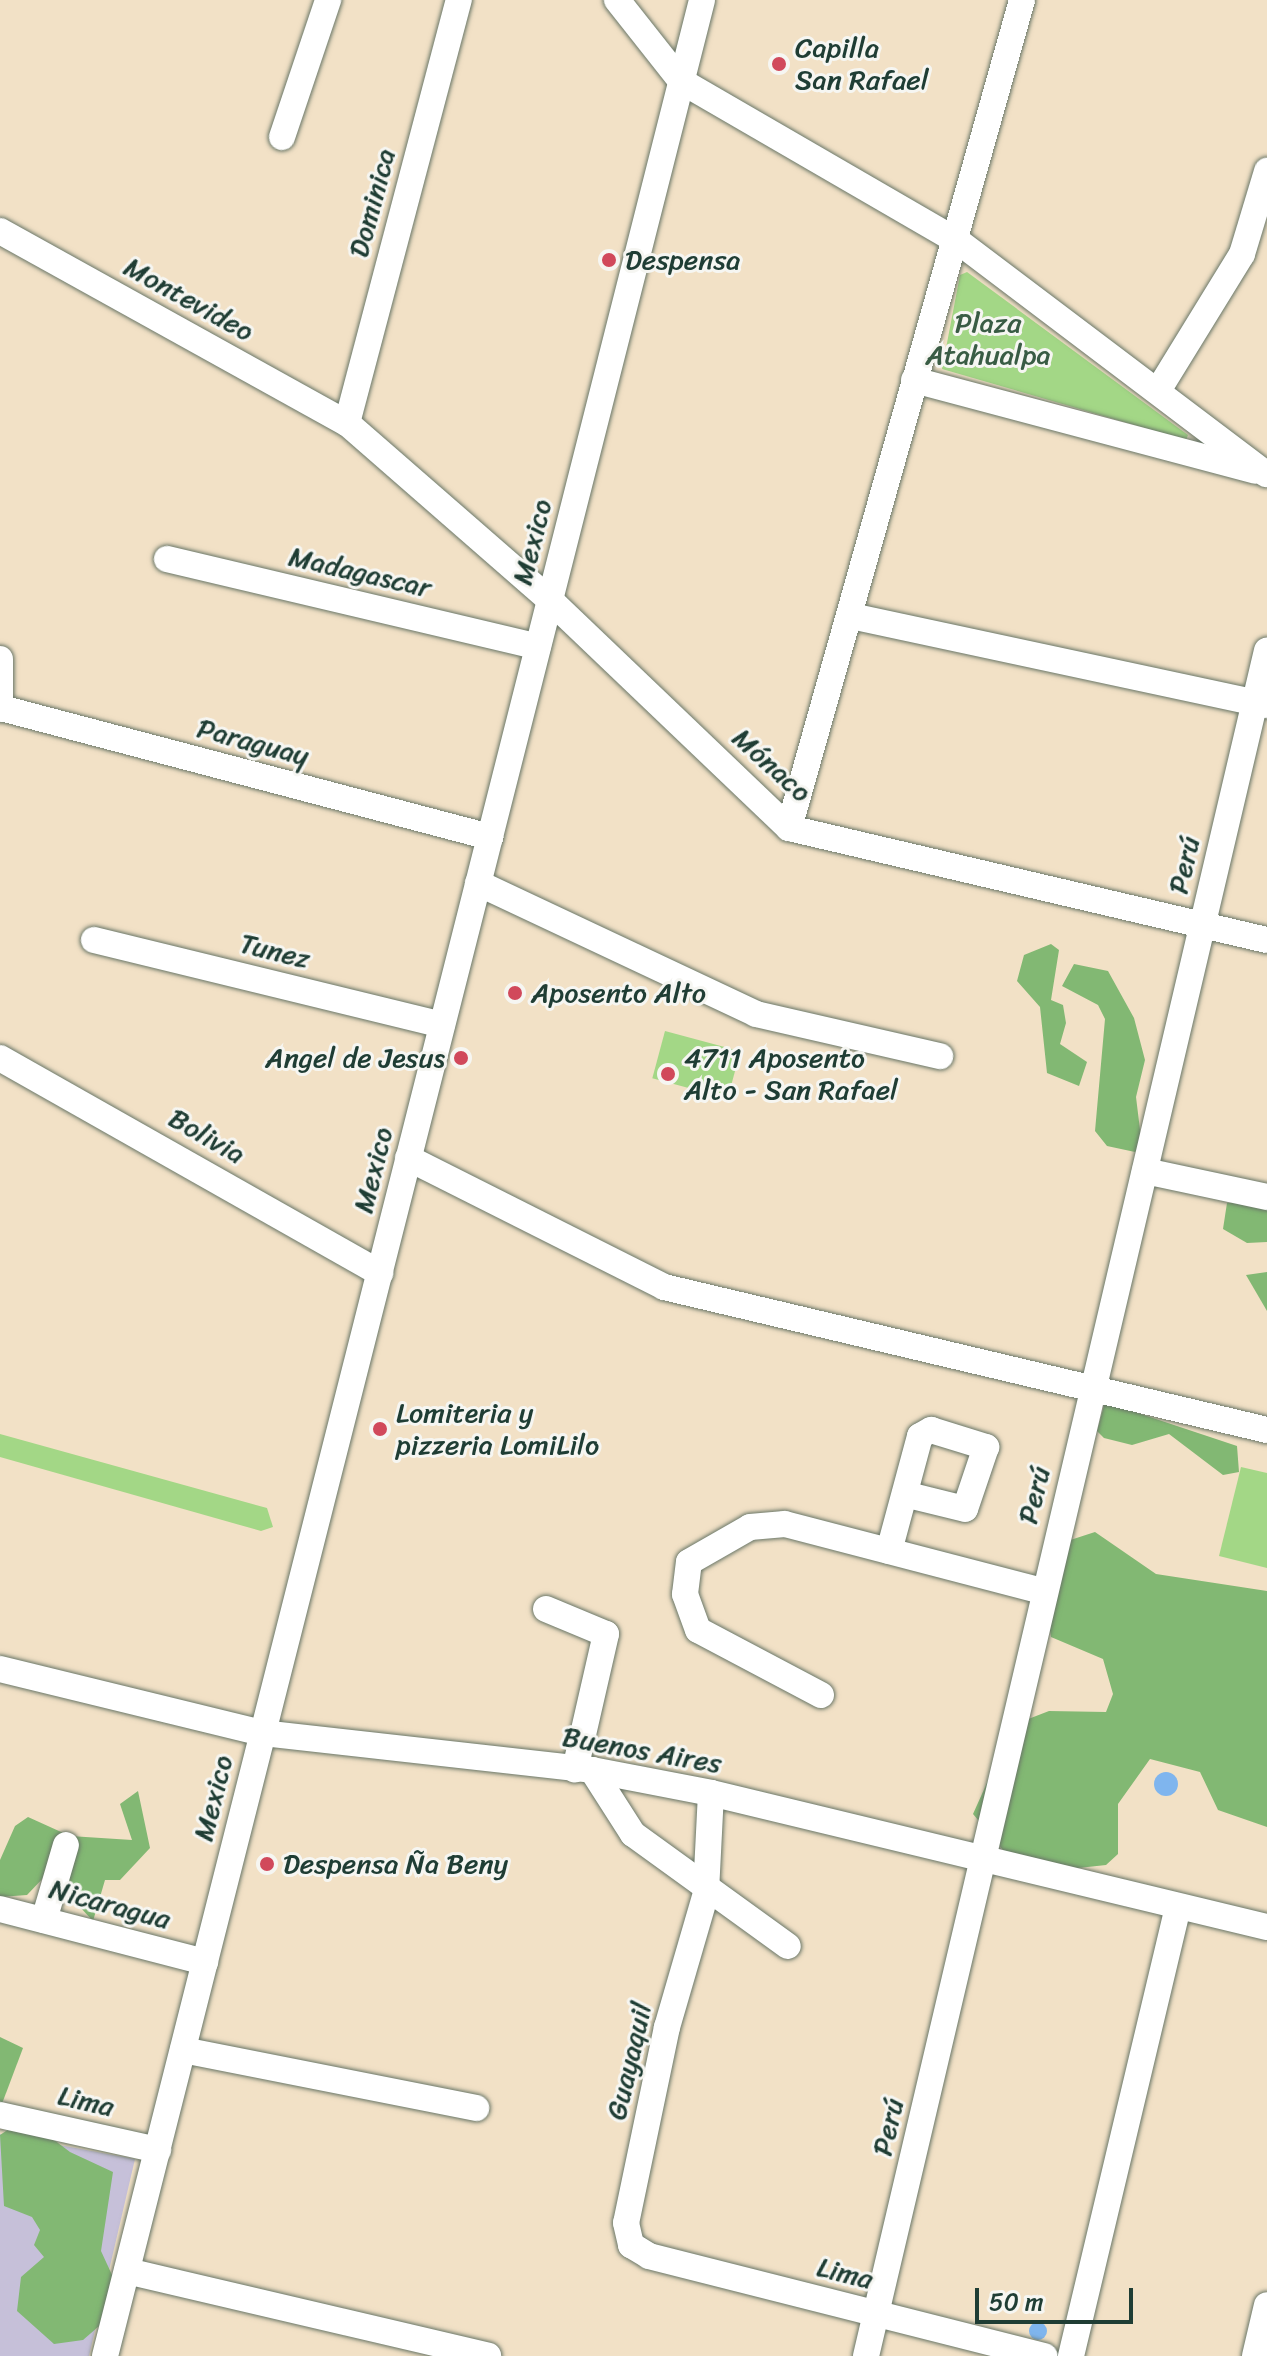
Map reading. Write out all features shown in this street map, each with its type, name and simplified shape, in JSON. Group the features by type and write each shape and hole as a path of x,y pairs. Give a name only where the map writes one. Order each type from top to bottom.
{"street":[{"path":"282,137 328,0"},
{"name":"Dominica","path":"347,423 459,0"},
{"path":"617,0 681,81 954,240 1159,389 1267,474"},
{"name":"Mexico","path":"105,2356 702,0"},
{"path":"789,828 1022,0"},
{"path":"1159,389 1214,308 1260,218 1267,171"},
{"name":"Montevideo","path":"1,235 347,423"},
{"path":"914,380 1267,474"},
{"name":"Mónaco","path":"347,423 550,600 789,828 1267,940"},
{"name":"Madagascar","path":"167,559 538,647"},
{"path":"851,616 1261,704"},
{"name":"Perú","path":"866,2356 1043,1591 1094,1389 1203,923 1261,704 1267,651"},
{"path":"0,659 0,708"},
{"name":"Paraguay","path":"0,708 490,837"},
{"path":"478,883 756,1014 940,1056"},
{"name":"Tunez","path":"94,940 442,1025"},
{"name":"Bolivia","path":"0,1058 380,1273"},
{"path":"408,1158 664,1287 1267,1430"},
{"path":"1145,1171 1267,1197"},
{"path":"889,1551 908,1495"},
{"path":"821,1695 698,1630 685,1594 689,1562 750,1527 785,1524 1043,1591"},
{"path":"546,1609 606,1634 583,1770 633,1834 706,1893 788,1946"},
{"name":"Buenos Aires","path":"0,1669 263,1733 583,1770 711,1793 1267,1927"},
{"name":"Guayaquil","path":"631,2245 629,2209 706,1893 711,1793"},
{"path":"44,1920 66,1845"},
{"path":"1071,2356 1178,1907"},
{"name":"Nicaragua","path":"0,1909 205,1962"},
{"path":"183,2050 476,2108"},
{"name":"Lima","path":"0,2115 158,2150"},
{"name":"Lima","path":"631,2245 649,2256 1045,2356"},
{"path":"127,2271 488,2356"},
{"path":"1255,2356 1267,2305"}],"shaded area":[{"path":"0,2134 135,2159 89,2356 0,2356"}],"green space":[{"name":"Plaza Atahualpa","path":"967,272 1188,435 1186,440 942,369 960,275"},
{"path":"1051,944 1059,950 1051,1000 1063,1005 1066,1023 1060,1044 1087,1062 1079,1086 1047,1073 1040,1007 1017,981 1024,955"},
{"path":"1074,964 1108,971 1134,1018 1145,1060 1136,1097 1142,1146 1135,1152 1107,1146 1095,1131 1105,1019 1098,1005 1062,986"},
{"path":"665,1031 740,1051 728,1099 652,1078"},
{"path":"1267,1198 1267,1242 1247,1243 1223,1229 1227,1203"},
{"path":"1267,1272 1267,1311 1246,1275"},
{"path":"1105,1402 1237,1446 1239,1472 1223,1475 1169,1434 1132,1445 1104,1438 1097,1431"},
{"path":"0,1434 267,1508 273,1527 261,1531 0,1457"},
{"path":"1241,1467 1267,1473 1267,1568 1219,1556"},
{"path":"1095,1532 1156,1574 1267,1591 1267,1827 1218,1810 1200,1772 1150,1759 1118,1804 1118,1854 1106,1865 1023,1874 973,1814 1013,1725 1049,1711 1106,1712 1113,1694 1103,1659 1051,1637 1048,1618 1058,1544"},
{"path":"138,1791 150,1848 120,1880 105,1880 93,1921 48,1873 27,1895 0,1897 0,1860 15,1826 28,1817 70,1836 132,1840 120,1804"},
{"path":"0,2037 23,2048 0,2109"},
{"path":"18,2123 33,2124 70,2152 113,2172 101,2251 119,2290 106,2320 83,2340 54,2344 17,2311 21,2277 44,2257 34,2245 40,2230 32,2217 4,2206 0,2135"}],"water":[{"path":"1166,1772 1175,1775 1178,1784 1175,1793 1166,1796 1157,1793 1154,1784 1157,1775"},
{"path":"1034,2322 1042,2322 1047,2331 1045,2338 1034,2340 1029,2335 1029,2327"}],"place":[{"name":"Capilla San Rafael","path":"779,64"},
{"name":"Despensa","path":"609,260"},
{"name":"Aposento Alto","path":"515,993"},
{"name":"Angel de Jesus","path":"461,1058"},
{"name":"4711 Aposento Alto - San Rafael","path":"668,1074"},
{"name":"Lomiteria y pizzeria LomiLilo","path":"380,1429"},
{"name":"Despensa Ña Beny","path":"267,1864"}]}
